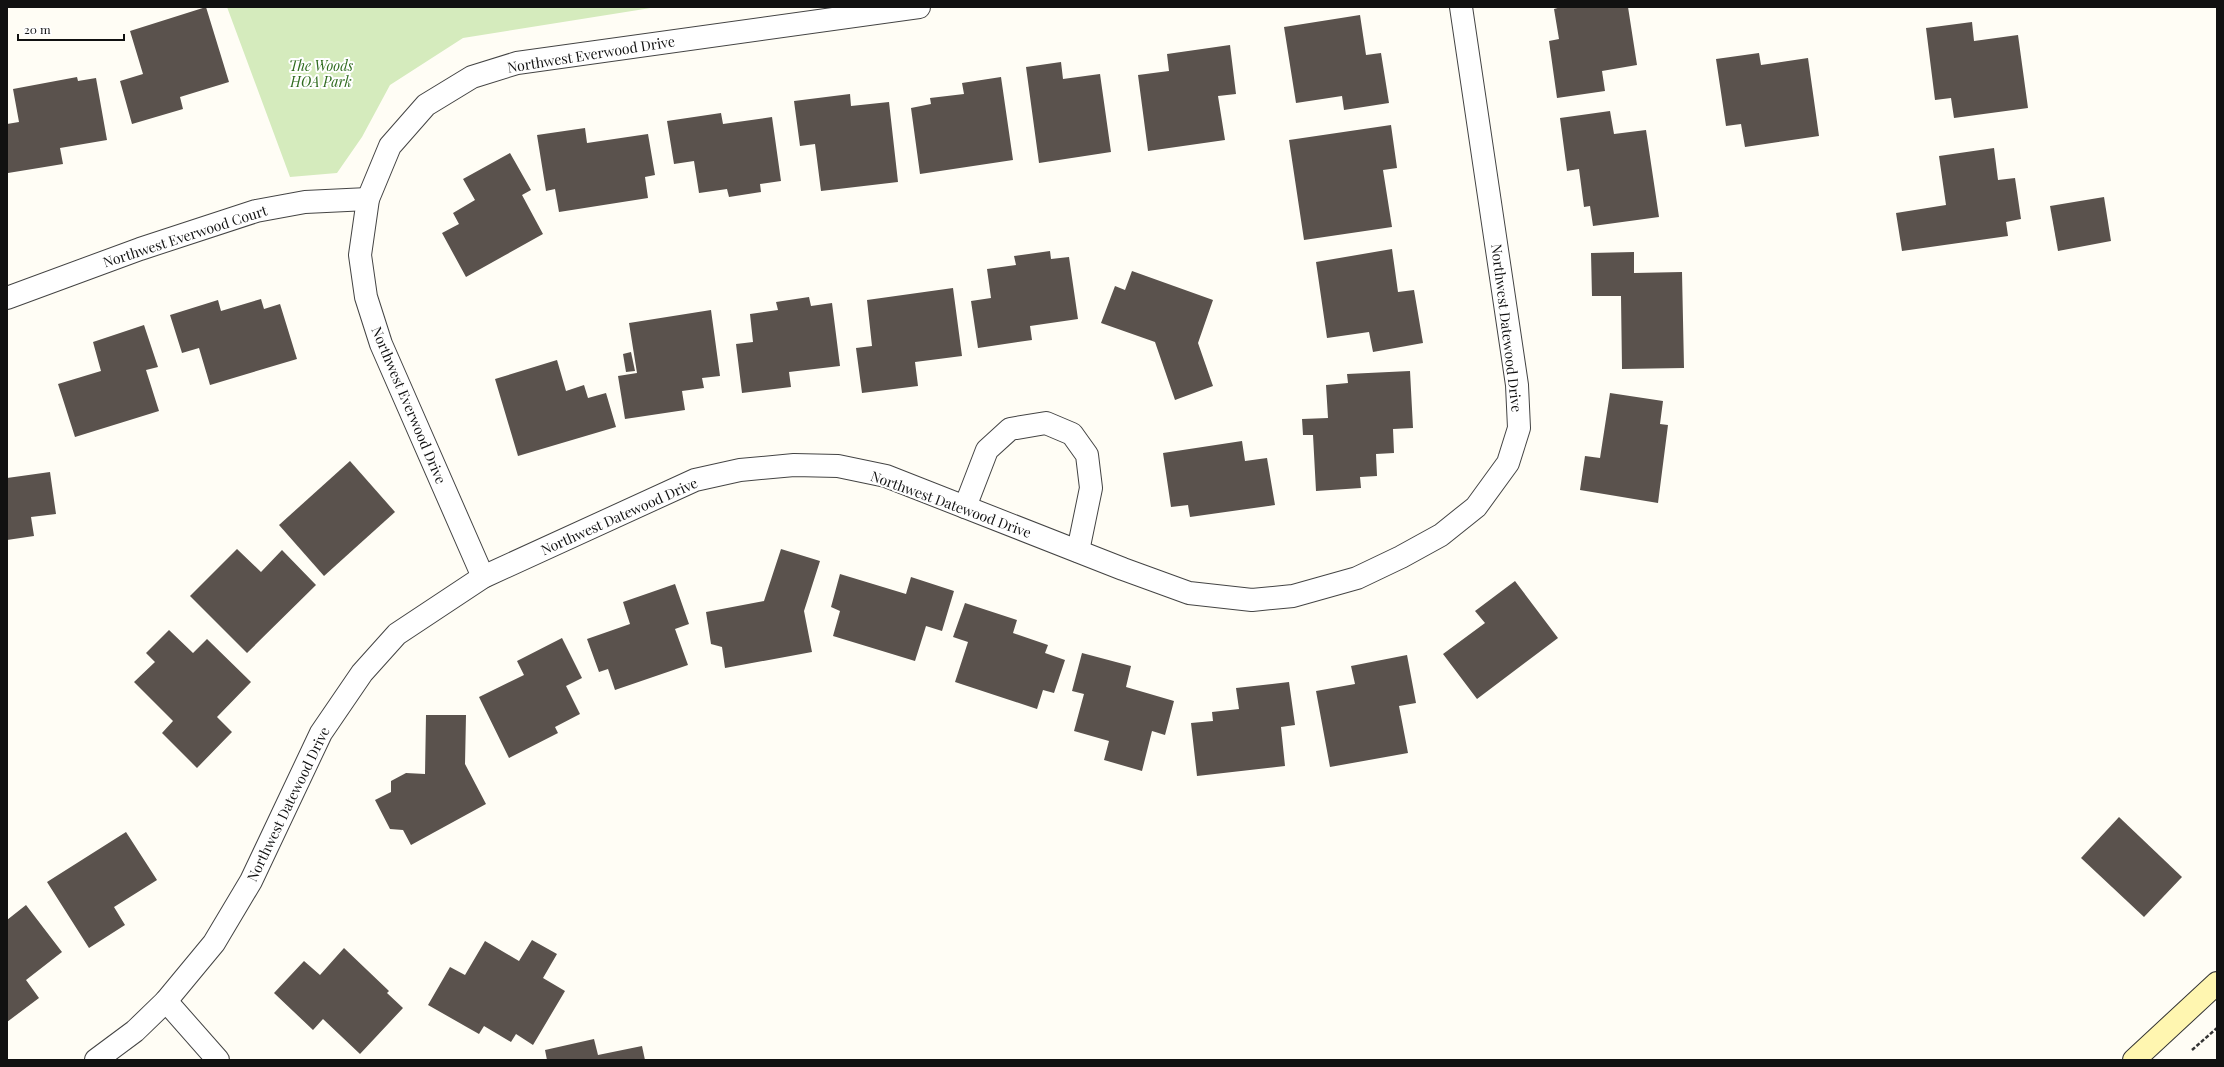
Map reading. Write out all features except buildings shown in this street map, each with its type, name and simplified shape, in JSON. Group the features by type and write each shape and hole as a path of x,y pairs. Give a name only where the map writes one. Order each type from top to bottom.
{"street":[{"name":"Northwest Everwood Drive","path":"483,577 380,344 366,297 360,255 368,198 390,146 426,104 472,77 517,62 797,15 919,7"},
{"name":"Northwest Datewood Drive","path":"96,1060 135,1031 166,1001 214,943 251,881 321,732 362,673 397,634 483,577 695,480 740,470 794,465 838,466 886,476 1189,593 1252,600 1293,596 1357,578 1441,535 1476,507 1508,463 1519,428 1517,384 1461,7"},
{"name":"Northwest Everwood Court","path":"7,298 140,249 256,211 305,202 368,198"},
{"path":"965,507 987,450 1010,429 1046,423 1072,434 1087,455 1091,488 1078,551"},
{"path":"2134,1060 2217,983"},
{"path":"166,1001 218,1060"}],"path":[{"path":"2186,1055 2217,1028"}],"green space":[{"name":"The Woods HOA Park","path":"227,7 657,7 463,38 390,85 362,137 337,173 290,177"}]}
